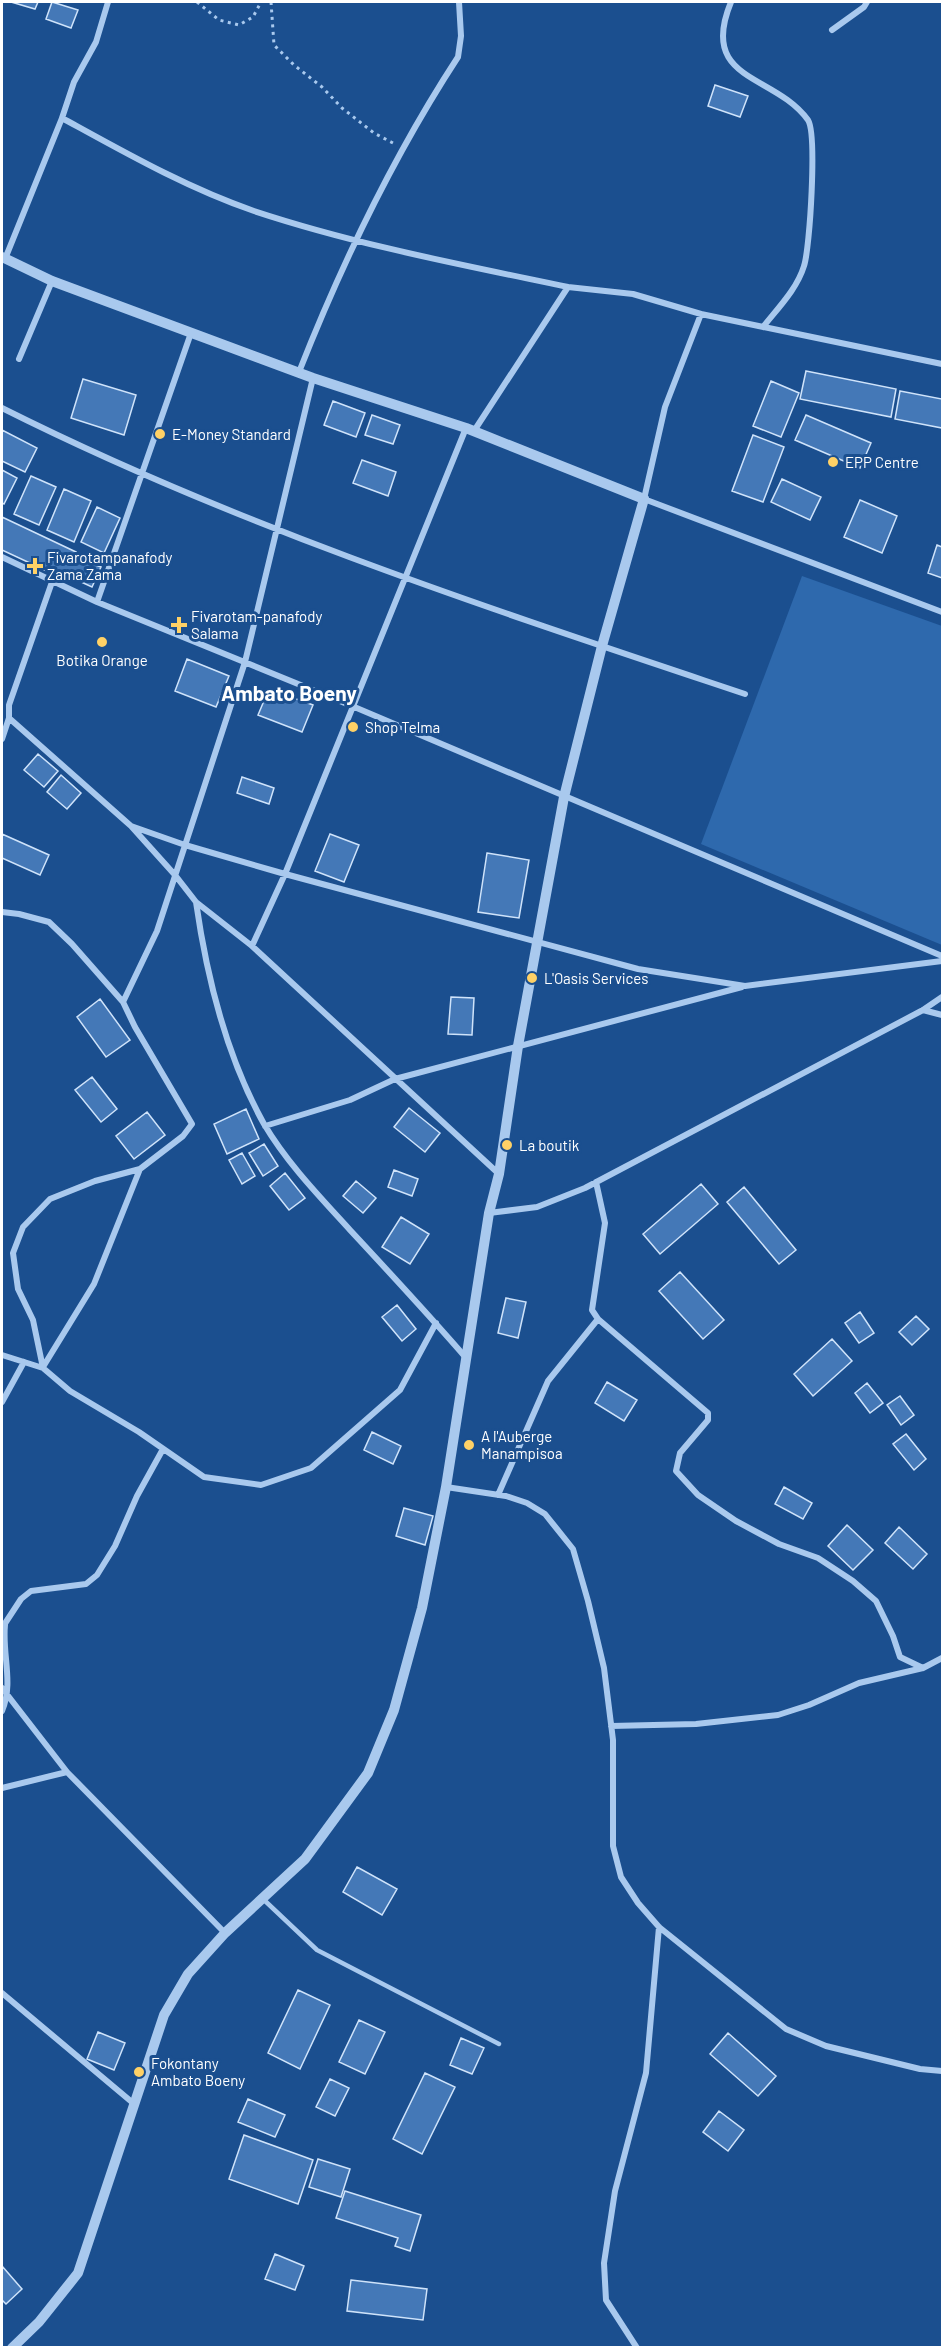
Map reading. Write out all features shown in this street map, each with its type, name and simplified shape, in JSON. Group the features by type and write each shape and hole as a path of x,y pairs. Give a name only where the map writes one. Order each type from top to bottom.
{"street":[{"path":"108,2 96,42 74,82 62,118 3,258 52,281 313,378 470,430 942,612"},
{"path":"299,372 322,314 403,148 458,57 461,36 459,2"},
{"path":"731,2 724,20 723,49 738,69 797,109 809,122 813,149 805,266 792,291 763,327"},
{"path":"832,30 864,7 867,2"},
{"path":"62,118 154,168 252,210 357,242 568,287 633,294 701,314 942,364"},
{"path":"19,359 52,281"},
{"path":"252,946 285,874 352,706 470,430 568,287"},
{"path":"12,2348 39,2322 78,2273 164,2015 188,1974 225,1933 305,1859 368,1773 394,1710 422,1608 446,1487 489,1213 499,1173 518,1046 564,796 602,646 644,499 665,407 701,314"},
{"path":"97,602 191,333"},
{"path":"123,1002 157,931 245,662 313,378"},
{"path":"2,408 141,474 406,578 745,694"},
{"path":"2,557 97,602 352,706 942,956"},
{"path":"2,739 9,718 9,705 52,582"},
{"path":"9,718 131,826 175,875 196,903 252,946 499,1173"},
{"path":"131,826 185,845 285,874 638,969 745,986"},
{"path":"196,903 204,958 229,1045 243,1084 265,1126 305,1181 467,1359"},
{"path":"2,912 49,922 72,944 123,1002 135,1027 192,1124 183,1136 140,1169 95,1180 50,1199 23,1227 13,1253 18,1289 33,1320 43,1368"},
{"path":"265,1126 350,1100 395,1079 745,986 942,961"},
{"path":"489,1213 537,1207 596,1182 923,1010 942,996"},
{"path":"923,1010 942,1015"},
{"path":"43,1368 94,1284 140,1169"},
{"path":"596,1182 605,1222 592,1310 598,1319 708,1413 708,1420 681,1453 676,1471 698,1495 736,1521 779,1544 818,1558 853,1581 876,1601 893,1636 900,1657 923,1668"},
{"path":"498,1495 548,1381 598,1319"},
{"path":"2,1355 43,1368 70,1390 204,1477 261,1485 311,1468 400,1390 436,1323"},
{"path":"2,1402 24,1362"},
{"path":"2,1711 8,1696 3,1626 21,1599 30,1590 86,1584 97,1575 163,1449"},
{"path":"446,1487 498,1495 527,1503 545,1514 573,1549 604,1668 613,1740 613,1846 621,1877 659,1927 786,2029 826,2046 920,2069 942,2071"},
{"path":"611,1726 696,1724 778,1715 809,1705 859,1683 923,1668 942,1658"},
{"path":"2,1688 67,1772 225,1933"},
{"path":"2,1788 67,1772"},
{"path":"637,2348 606,2300 604,2263 615,2191 646,2073 659,1927"},
{"path":"2,1993 133,2103"}],"lane":[{"path":"262,1898 317,1950 499,2044"}],"path":[{"path":"197,2 219,20 239,25 253,17 261,2"},
{"path":"271,2 274,45 294,66 322,87 342,108 374,133 403,148"}],"shaded area":[{"path":"802,576 942,626 942,945 701,844"}],"building":[{"path":"11,2 38,2 35,9"},
{"path":"52,2 78,10 71,28 46,19"},
{"path":"715,85 748,96 740,117 708,106"},
{"path":"806,371 896,389 891,417 800,399"},
{"path":"83,379 136,395 124,435 71,418"},
{"path":"771,381 799,393 781,437 753,426"},
{"path":"900,391 942,399 942,428 895,419"},
{"path":"333,401 365,413 356,437 324,425"},
{"path":"372,415 400,425 393,444 365,435"},
{"path":"806,415 871,443 860,468 795,440"},
{"path":"2,430 37,448 25,472 2,461"},
{"path":"753,435 784,447 763,502 732,491"},
{"path":"362,460 396,472 388,496 353,483"},
{"path":"2,470 17,478 4,504 2,503"},
{"path":"31,476 56,487 39,525 14,514"},
{"path":"782,479 821,497 810,520 771,502"},
{"path":"64,489 91,501 74,542 47,530"},
{"path":"860,500 897,516 882,553 844,537"},
{"path":"97,507 120,518 104,553 81,542"},
{"path":"2,517 76,552 74,557 101,567 92,587 66,575 64,579 2,550"},
{"path":"937,545 942,547 942,578 928,573"},
{"path":"187,659 229,676 216,707 175,691"},
{"path":"269,689 313,705 302,732 258,715"},
{"path":"38,754 58,771 44,787 24,770"},
{"path":"61,775 81,793 67,809 47,792"},
{"path":"242,777 274,788 269,804 237,793"},
{"path":"2,834 49,855 40,875 2,858"},
{"path":"330,834 359,845 344,882 315,871"},
{"path":"487,853 529,860 519,918 478,912"},
{"path":"451,997 474,998 472,1035 448,1034"},
{"path":"100,999 130,1040 106,1057 77,1017"},
{"path":"92,1077 117,1109 101,1122 75,1090"},
{"path":"409,1108 440,1133 425,1152 394,1127"},
{"path":"246,1109 259,1139 227,1154 214,1124"},
{"path":"147,1112 165,1135 134,1159 116,1136"},
{"path":"264,1144 278,1166 263,1176 249,1153"},
{"path":"242,1153 255,1176 242,1184 229,1160"},
{"path":"394,1170 418,1179 412,1196 388,1187"},
{"path":"285,1173 305,1198 289,1210 270,1186"},
{"path":"356,1181 376,1198 363,1213 343,1196"},
{"path":"701,1184 718,1204 660,1254 643,1234"},
{"path":"744,1187 796,1250 779,1264 727,1202"},
{"path":"401,1217 429,1234 410,1264 382,1247"},
{"path":"680,1272 724,1320 703,1339 659,1291"},
{"path":"506,1298 526,1302 518,1338 498,1333"},
{"path":"397,1305 416,1329 402,1341 382,1317"},
{"path":"860,1312 874,1333 859,1343 845,1323"},
{"path":"916,1316 929,1329 912,1345 899,1332"},
{"path":"832,1339 852,1361 813,1396 794,1374"},
{"path":"607,1382 637,1400 624,1421 595,1403"},
{"path":"867,1383 883,1403 870,1413 855,1393"},
{"path":"900,1396 914,1415 901,1425 887,1405"},
{"path":"372,1432 401,1446 393,1464 364,1450"},
{"path":"906,1434 926,1459 914,1470 893,1444"},
{"path":"784,1487 812,1503 803,1519 775,1504"},
{"path":"404,1508 433,1516 425,1545 396,1536"},
{"path":"847,1525 873,1550 853,1570 828,1546"},
{"path":"899,1527 927,1554 913,1569 885,1543"},
{"path":"357,1867 397,1889 382,1915 343,1892"},
{"path":"298,1990 330,2005 300,2069 268,2053"},
{"path":"359,2020 385,2032 365,2074 339,2062"},
{"path":"98,2032 125,2043 114,2070 87,2059"},
{"path":"728,2033 776,2076 758,2096 710,2054"},
{"path":"461,2038 484,2048 472,2074 450,2065"},
{"path":"425,2073 455,2087 422,2154 393,2139"},
{"path":"330,2079 349,2088 335,2116 316,2107"},
{"path":"248,2099 285,2115 275,2137 238,2122"},
{"path":"719,2111 744,2130 728,2151 703,2132"},
{"path":"244,2135 313,2160 298,2204 229,2179"},
{"path":"318,2159 350,2169 341,2197 309,2187"},
{"path":"345,2191 421,2215 410,2251 395,2246 398,2238 336,2218"},
{"path":"275,2254 304,2266 295,2290 265,2279"},
{"path":"2,2266 22,2289 6,2304 2,2300"},
{"path":"351,2280 427,2289 423,2320 347,2311"}],"place":[{"name":"E-Money Standard","path":"160,434"},
{"name":"EPP Centre","path":"833,462"},
{"name":"Fivarotampanafody Zama Zama","path":"35,566"},
{"name":"Fivarotam-panafody Salama","path":"179,625"},
{"name":"Botika Orange","path":"102,642"},
{"name":"Shop Telma","path":"353,727"},
{"name":"L'Oasis Services","path":"532,978"},
{"name":"La boutik","path":"507,1145"},
{"name":"A l'Auberge Manampisoa","path":"469,1445"},
{"name":"Fokontany Ambato Boeny","path":"139,2072"}],"district":[{"name":"Ambato Boeny","path":"289,692"}]}
